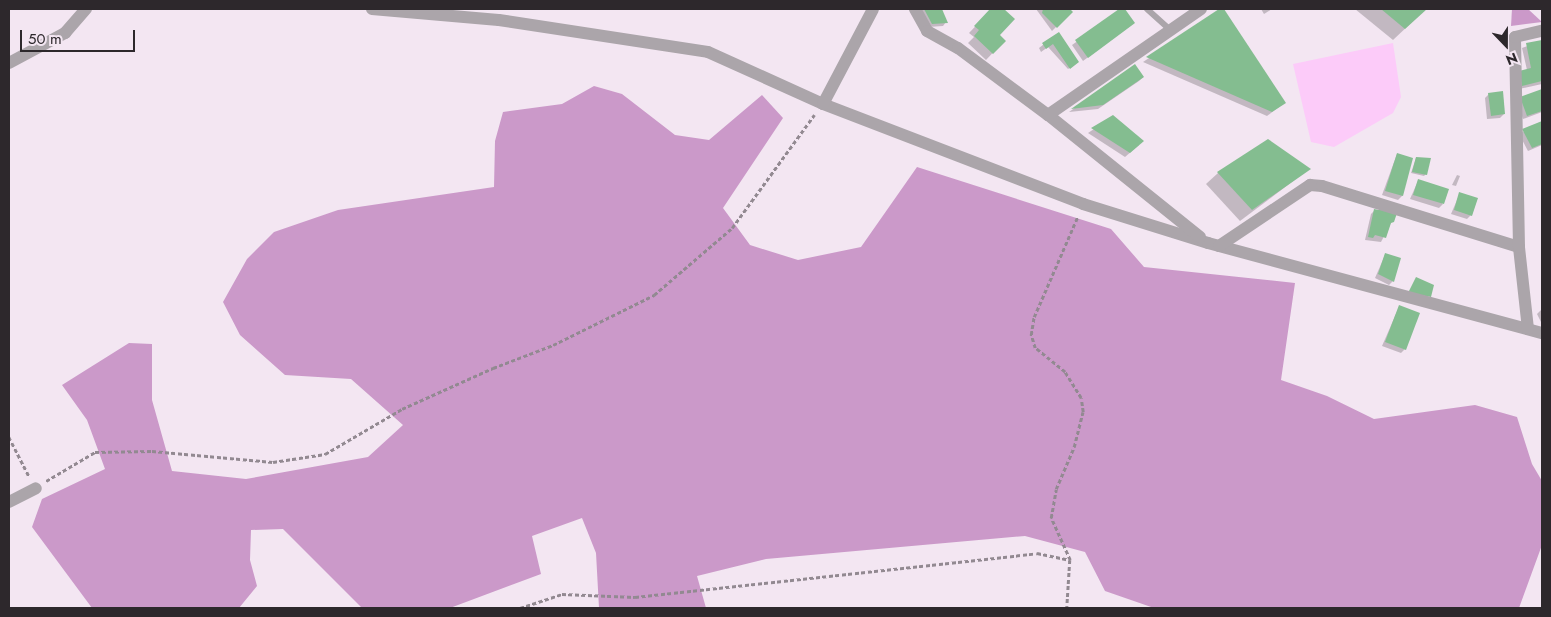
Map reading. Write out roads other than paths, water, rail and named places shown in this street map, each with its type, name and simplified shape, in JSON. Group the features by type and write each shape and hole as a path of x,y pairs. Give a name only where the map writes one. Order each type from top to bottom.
{"street":[{"path":"9,63 65,33 86,9"},
{"path":"372,9 499,20 708,52 823,104 1083,204 1213,245 1542,333"},
{"path":"823,104 873,9"},
{"path":"915,9 927,31 958,48 1048,115 1213,245"},
{"path":"1048,115 1201,9"},
{"path":"1528,329 1519,247 1515,37 1542,31"},
{"path":"1213,245 1310,185 1322,186 1519,247"},
{"path":"9,502 36,488"}],"lane":[{"path":"1147,9 1170,30"}]}
